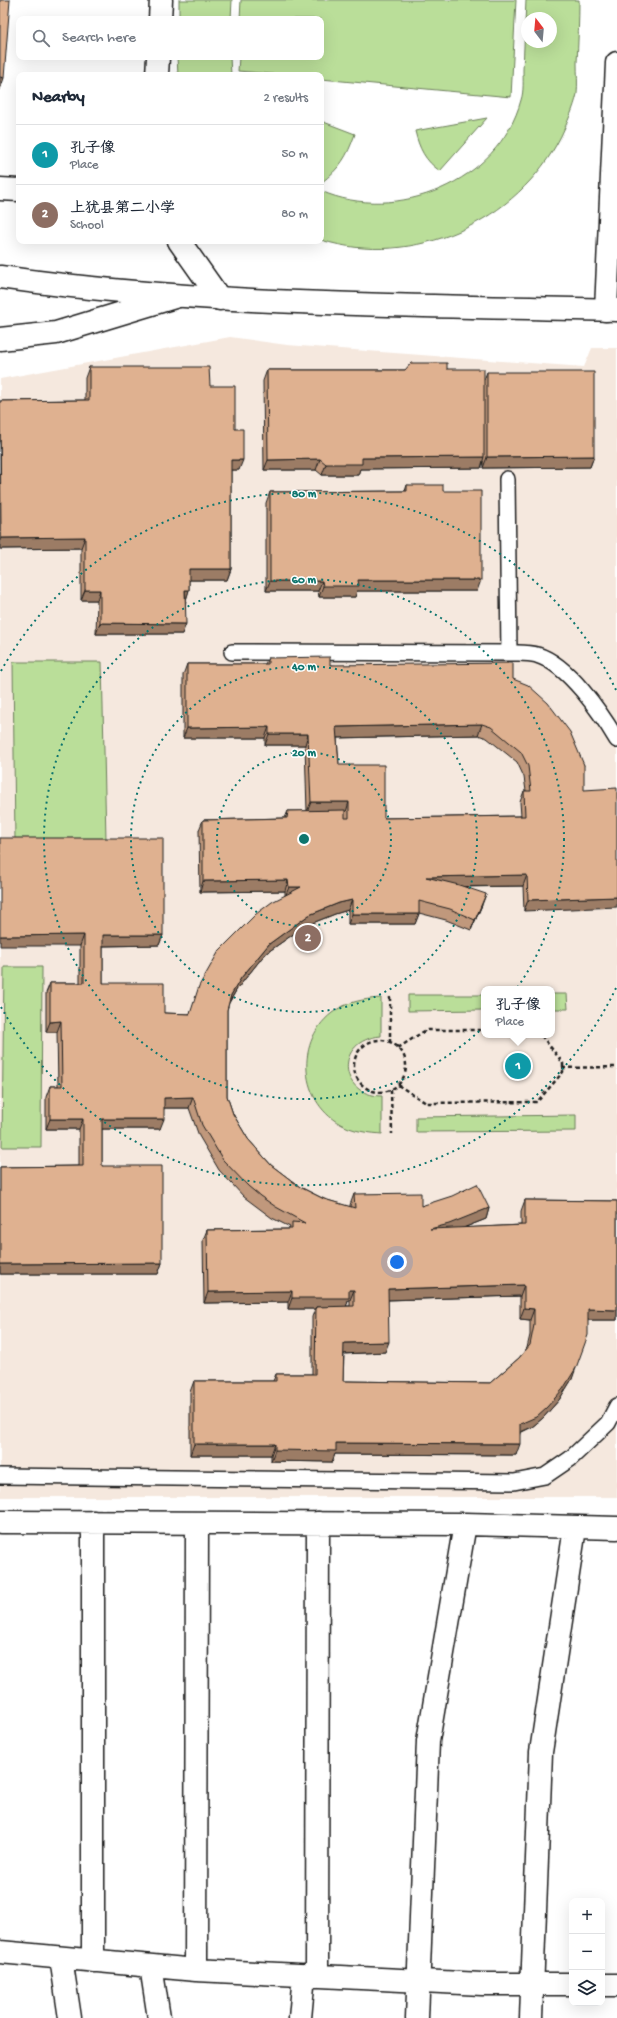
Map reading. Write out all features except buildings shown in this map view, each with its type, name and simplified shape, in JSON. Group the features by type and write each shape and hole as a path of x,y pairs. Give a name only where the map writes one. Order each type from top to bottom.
{"street":[{"path":"160,16 161,0"},
{"path":"157,72 158,60"},
{"path":"0,277 52,284 220,299 611,310 617,63"},
{"path":"0,189 16,190"},
{"path":"181,244 220,299"},
{"path":"0,339 56,333 178,296"},
{"path":"0,1522 465,1524 617,1528"},
{"path":"93,1522 93,1961"},
{"path":"196,1970 197,1523"},
{"path":"300,2018 310,1976 318,1523"},
{"path":"417,2018 428,1741 465,1524"},
{"path":"531,2018 540,1752 575,1528"},
{"path":"0,1952 196,1970 418,1981 569,1984"},
{"path":"61,1958 70,2018"},
{"path":"151,1966 159,2018"},
{"path":"605,1984 617,1984"}],"lane":[{"path":"507,479 509,653"},
{"path":"232,652 536,654 556,663 570,676 617,740"},
{"path":"0,1476 514,1482 545,1476 570,1459 608,1423 617,1406"}],"path":[{"path":"390,996 390,1043"},
{"path":"398,1048 426,1030 481,1030"},
{"path":"398,1085 426,1103 537,1102 563,1072 563,1062 543,1038"},
{"path":"379,1040 390,1043 403,1053 407,1066 403,1079 391,1090 381,1092 368,1090 358,1080 354,1068 357,1055 366,1044 379,1040"},
{"path":"562,1068 617,1067"},
{"path":"391,1090 392,1134"}],"shaded area":[{"path":"230,337 287,345 584,367 592,348 617,348 617,1497 0,1497 0,379"}],"green space":[{"path":"179,0 232,0 231,16 179,16"},
{"path":"241,0 516,0 511,97 324,79 324,72 238,71 239,60 324,60 324,16 240,16"},
{"path":"526,0 579,0 577,94 572,110 561,136 542,166 518,193 490,214 459,231 426,243 391,248 356,247 324,241 324,192 350,200 381,202 411,198 441,189 468,174 491,153 509,129 522,97 524,48 557,48 557,12 525,12"},
{"path":"177,60 230,60 231,72 178,72"},
{"path":"487,118 440,171 430,163 423,154 415,131"},
{"path":"324,122 355,134 342,162 324,180"},
{"path":"13,662 102,662 106,840 15,842"},
{"path":"4,967 42,967 41,1147 2,1147"},
{"path":"555,994 567,994 568,1009 555,1009"},
{"path":"408,995 481,995 481,1010 408,1011"},
{"path":"381,998 381,1036 366,1040 355,1047 349,1057 347,1068 350,1078 357,1087 367,1094 382,1096 382,1134 349,1128 333,1119 320,1107 312,1092 308,1075 307,1058 311,1042 319,1026 332,1013 343,1006 355,1002"},
{"path":"576,1115 576,1131 416,1132 416,1117"}],"place":[{"name":"上犹县第二小学","path":"308,938"},
{"name":"孔子像","path":"518,1066"}]}
